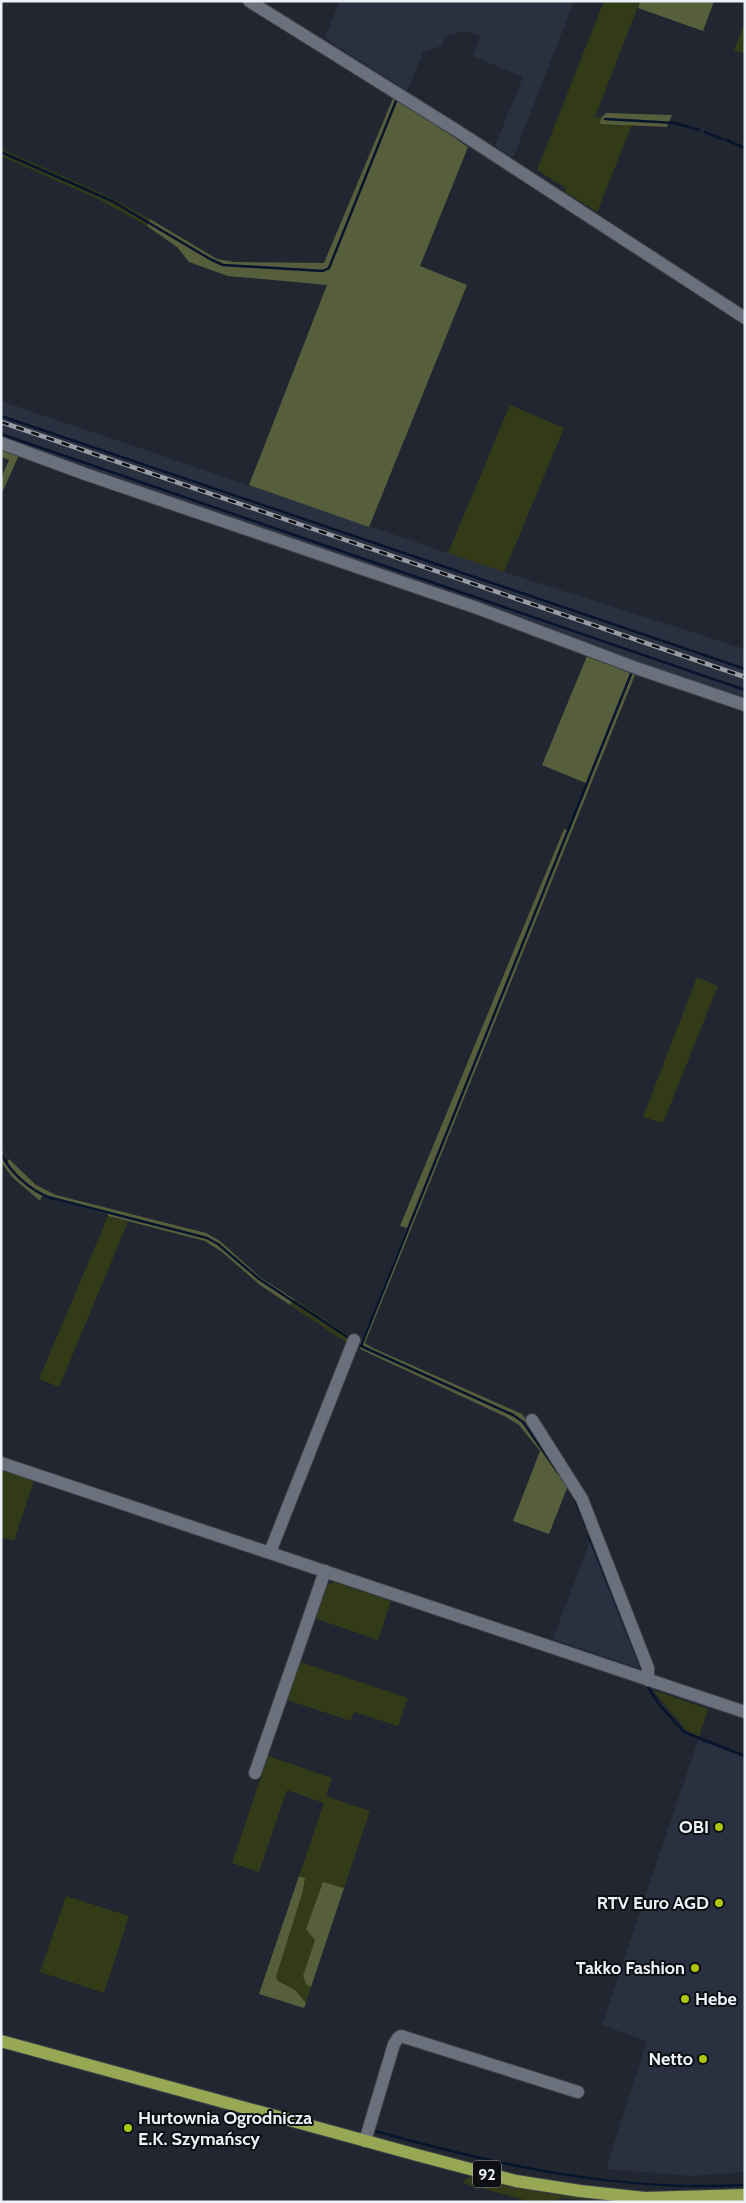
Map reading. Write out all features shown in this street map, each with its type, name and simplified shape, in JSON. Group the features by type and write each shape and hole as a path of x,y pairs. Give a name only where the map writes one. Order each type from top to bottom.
{"main road":[{"name":"92","path":"1,2041 516,2181 667,2202"},
{"name":"92","path":"645,2198 745,2195"}],"street":[{"path":"249,1 448,125 745,318"},
{"path":"1,443 103,481 512,620 630,666 745,705"},
{"path":"270,1552 354,1340"},
{"path":"532,1420 582,1499 648,1668 648,1680"},
{"path":"1,1463 745,1712"},
{"path":"256,1773 325,1571"},
{"path":"365,2141 394,2044 402,2036 578,2092"}],"shaded area":[{"path":"340,1 574,1 513,158 495,146 523,77 473,56 480,36 465,31 446,36 441,46 423,52 407,91 325,38"},
{"path":"1,401 504,572 745,649 745,711 635,675 478,614 1,449"},
{"path":"592,1536 643,1669 553,1639"},
{"path":"698,1740 743,1757 745,1754 745,2172 692,2176 606,2169 647,2041 602,2025"}],"green space":[{"path":"604,1 640,1 595,117 602,117 600,124 632,125 597,212 565,192 566,188 537,170"},
{"path":"640,1 714,1 703,31 638,8"},
{"path":"745,22 745,54 734,51"},
{"path":"394,96 468,147 420,266 467,285 369,527 249,485 327,285 228,276 189,262 177,247 147,226 150,219 217,259 235,262 324,263"},
{"path":"606,113 672,115 667,127 599,124"},
{"path":"1,149 101,193 150,219 147,226 98,199 1,156"},
{"path":"510,405 564,428 504,572 448,553"},
{"path":"1,449 19,455 1,495 1,478 9,460 1,457"},
{"path":"587,656 635,675 365,1343 522,1414 569,1483 549,1534 513,1521 540,1451 519,1425 506,1417 360,1349 360,1344 357,1343 358,1340 362,1341 407,1228 400,1226 564,829 569,831 588,784 542,765"},
{"path":"697,977 718,986 663,1123 643,1117"},
{"path":"1,1146 6,1165 9,1159 36,1185 56,1195 206,1233 220,1241 261,1278 294,1299 290,1305 260,1285 222,1252 205,1241 108,1216 108,1214 42,1196 40,1201 12,1177 1,1162"},
{"path":"108,1216 128,1222 59,1387 39,1379"},
{"path":"294,1299 351,1337 347,1343 290,1305"},
{"path":"1,1466 35,1477 14,1541 1,1537"},
{"path":"334,1582 391,1601 378,1640 314,1618 325,1586"},
{"path":"300,1662 408,1698 398,1726 354,1712 351,1721 287,1700"},
{"path":"653,1690 708,1709 699,1737 686,1730"},
{"path":"268,1756 332,1778 326,1796 370,1811 344,1888 323,1883 306,1929 315,1940 303,1976 306,1984 311,1987 306,2003 295,1990 278,1981 276,1977 303,1891 305,1878 299,1876 324,1803 287,1790 259,1872 232,1863"},
{"path":"299,1876 305,1878 303,1891 276,1977 278,1981 295,1990 306,2003 304,2008 259,1994"},
{"path":"323,1882 344,1888 311,1987 306,1984 303,1976 315,1940 306,1929"},
{"path":"66,1896 129,1916 104,1993 40,1972"},
{"path":"469,2177 551,2194 606,2202 563,2198 550,2202 532,2202 462,2183"}],"waterway":[{"path":"1,152 112,201 223,265 323,271 329,268 396,101"},
{"path":"605,119 675,123 699,130"},
{"path":"705,132 722,139"},
{"path":"726,140 745,148"},
{"path":"1,416 745,669"},
{"path":"1,434 745,690"},
{"path":"361,1346 631,674"},
{"path":"1,1154 21,1180 34,1190 48,1197 207,1238 218,1244 259,1279 349,1338"},
{"path":"361,1346 513,1415 523,1422 559,1474"},
{"path":"574,1497 586,1527"},
{"path":"589,1536 641,1667"},
{"path":"648,1687 658,1703 684,1732 745,1756"},
{"path":"375,2131 512,2165 603,2180 697,2186 745,2185"}],"railway":[{"path":"1,422 745,677"}],"place":[{"name":"OBI","path":"719,1827"},
{"name":"RTV Euro AGD","path":"719,1903"},
{"name":"Takko Fashion","path":"695,1968"},
{"name":"Hebe","path":"685,1999"},
{"name":"Netto","path":"703,2059"},
{"name":"Hurtownia Ogrodnicza E.K. Szymańscy","path":"128,2128"}]}
